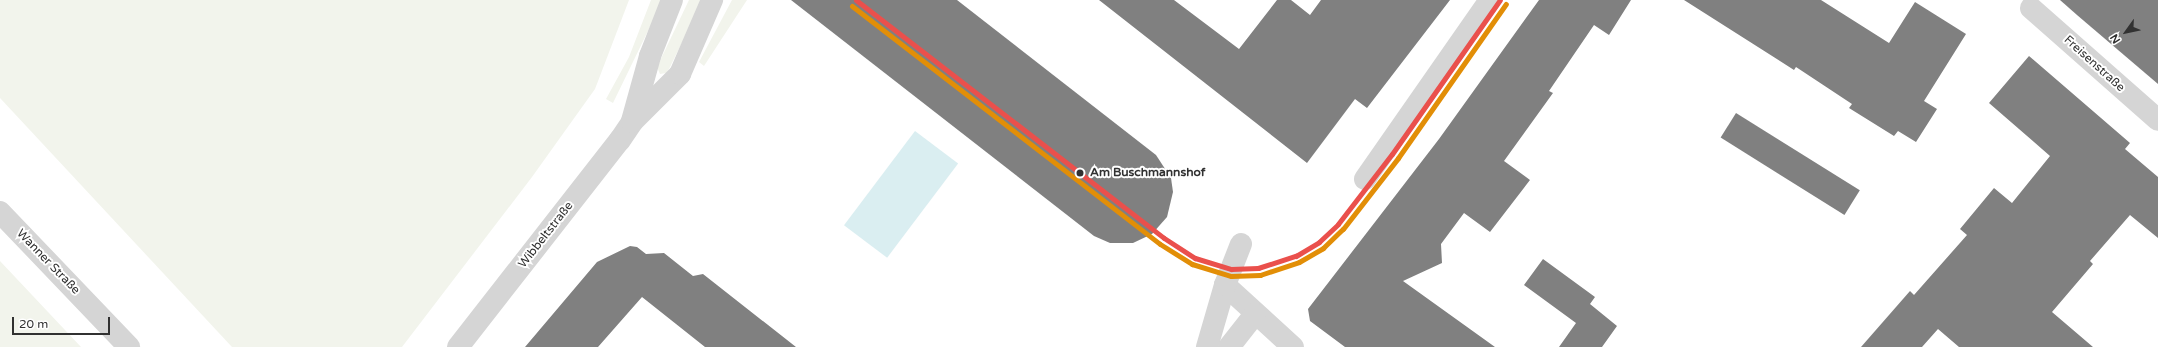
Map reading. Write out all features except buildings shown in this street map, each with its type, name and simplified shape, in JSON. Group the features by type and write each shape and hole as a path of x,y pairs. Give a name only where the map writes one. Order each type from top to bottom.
{"street":[{"name":"Wibbeltstraße","path":"632,122 650,56 672,0"},
{"name":"Wibbeltstraße","path":"458,347 620,140 632,122 680,74 712,0"},
{"path":"1365,179 1490,0"},
{"name":"Freisenstraße","path":"2031,8 2158,120"},
{"name":"Wanner Straße","path":"0,212 129,347"},
{"path":"1207,347 1228,277 1241,244"},
{"path":"1228,277 1255,314 1293,347"},
{"path":"1229,347 1255,314"}],"shaded area":[{"path":"0,0 629,0 595,89 532,177 402,347 232,347 0,98"},
{"path":"651,0 663,0 613,103 606,99 629,57"},
{"path":"689,0 703,0 669,69 666,73 660,74 657,67"},
{"path":"732,0 747,0 704,66 699,62"},
{"path":"915,131 958,163 887,258 844,225"},
{"path":"0,261 81,347 0,347"}],"transit line":[{"path":"856,0 1164,238 1195,258 1231,269 1258,268 1296,256 1319,242 1338,224 1392,154 1500,0"},
{"path":"852,6 1160,244 1192,264 1231,276 1260,275 1299,262 1323,248 1343,229 1398,158 1506,4"}],"place":[{"name":"Am Buschmannshof","path":"1080,173"}]}
